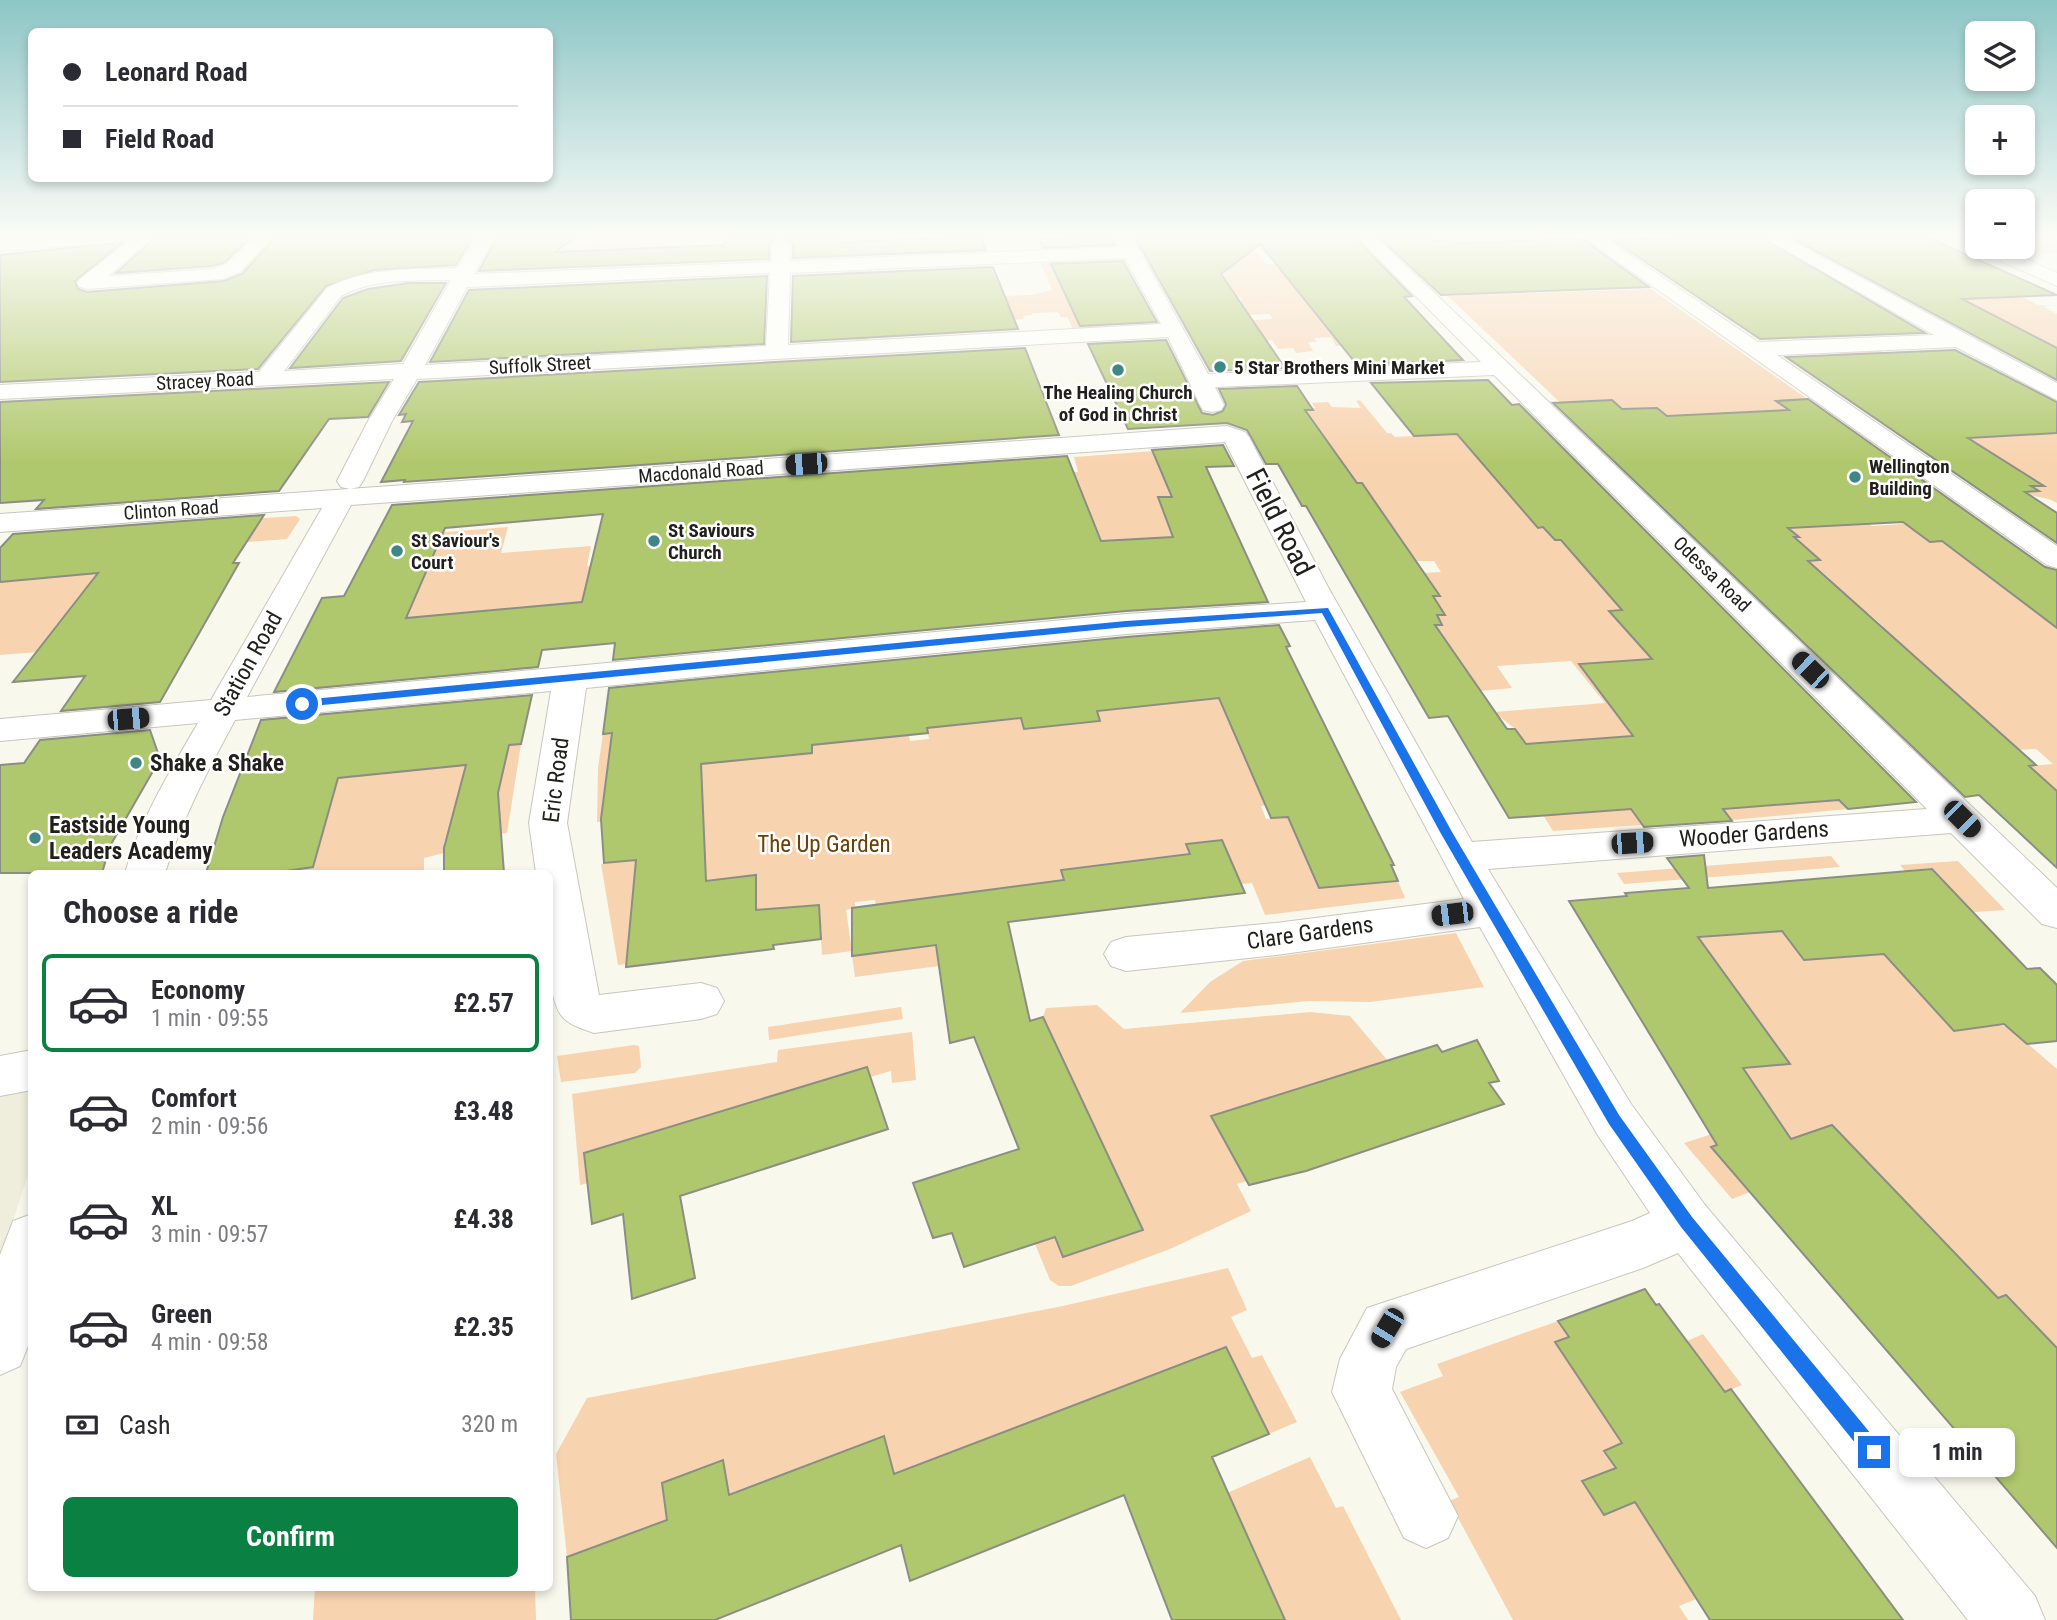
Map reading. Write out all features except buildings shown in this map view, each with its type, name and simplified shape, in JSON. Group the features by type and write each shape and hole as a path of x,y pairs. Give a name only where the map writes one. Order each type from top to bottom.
{"street":[{"path":"266,378 318,313"},
{"name":"Station Road","path":"146,870 156,838 182,783 346,489 380,421 443,313"},
{"path":"777,352 779,313"},
{"name":"Field Road","path":"1165,313 1223,428 1236,437 1325,610 1462,857 1614,1119 1686,1222 2011,1620"},
{"name":"Odessa Road","path":"1444,313 2057,913"},
{"path":"1701,313 2057,559"},
{"path":"1912,313 2057,393"},
{"name":"Suffolk Street","path":"409,372 1175,330"},
{"path":"1754,349 1963,340"},
{"path":"1199,382 1502,368"},
{"name":"Stracey Road","path":"0,392 409,372"},
{"name":"Macdonald Road","path":"346,489 1223,428"},
{"name":"Clinton Road","path":"0,523 346,489"},
{"path":"0,730 570,679 1126,624 1325,610"},
{"name":"Eric Road","path":"570,679 548,823 578,1005 594,1014 701,1001"},
{"name":"Wooder Gardens","path":"1462,857 1962,819"},
{"name":"Clare Gardens","path":"1126,954 1276,939 1494,910"},
{"path":"0,1076 28,1071"},
{"path":"1426,1516 1362,1392 1368,1359 1387,1328 1643,1243 1686,1222"},
{"path":"0,1346 28,1252"}],"shaded area":[{"path":"28,1091 28,1175 0,1260 0,1096"}],"green space":[{"path":"843,313 1042,313 1023,316 1024,319 867,335 868,340 856,341"},
{"path":"1058,313 1095,313 1104,328 1073,329 1067,317 1061,317"},
{"path":"1237,313 1365,313 1419,363 1384,364 1368,349 1336,346 1331,337 1314,338 1317,342 1308,342 1313,351 1296,353 1293,348 1278,349 1272,340 1262,341 1219,322 1273,319 1270,314 1238,315"},
{"path":"1465,313 1685,313 1806,398 1777,402 1789,410 1872,526 1918,523 1917,532 1930,542 1942,541 2057,628 2057,801 2049,784 2029,766 2053,764 2036,749 1982,752 1880,627 1883,626 1868,613 1849,614 1818,580 1830,579 1821,571 1788,572 1782,538 1798,536 1788,528 1776,529 1658,408 1622,409 1612,400 1579,402 1568,410"},
{"path":"1960,313 2055,313 2057,314 2057,349"},
{"path":"1879,350 1901,364 2043,434 2057,433 2057,503 2025,492 2038,491 2031,486 2042,485 2033,479 2009,480 2022,471 2007,468 1835,351"},
{"path":"1360,400 1387,433 1395,437 1437,435 1497,404 1511,403 1532,424 1500,484 1508,494 1522,494 1538,528 1569,526 1546,529 1555,540 1569,540 1663,607 1609,611 1617,620 1630,619 1848,809 1732,820 1683,761 1598,765 1642,825 1553,831 1543,815 1599,811 1494,712 1605,703 1571,661 1497,666 1512,688 1480,691 1439,630 1424,631 1421,625 1441,624 1437,615 1445,615 1434,596 1439,595 1430,579 1391,580 1388,575 1441,572 1434,561 1413,561 1362,483 1346,484 1300,409 1315,408 1312,403 1328,402 1332,407 1361,408 1356,401"},
{"path":"1155,451 1177,496 1160,498 1200,536 346,644 434,533 508,527 501,553 591,546 587,566 720,556 1081,492 1074,472 1078,472 1074,457"},
{"path":"296,516 300,519 287,539 246,542 257,526 237,520"},
{"path":"98,573 64,650 0,655 0,582"},
{"name":"The Up Garden","path":"1216,691 1223,709 1233,708 1300,802 1261,806 1266,819 1306,815 1319,888 1398,881 1405,898 1265,915 1252,883 1241,884 1222,840 1187,844 1190,854 1062,870 1069,900 876,905 875,900 855,902 855,908 846,910 852,951 822,955 819,905 756,910 755,875 738,877 630,924 626,964 618,965 601,864 705,852 704,830 696,812 597,822 598,768 603,734 731,737 731,761 774,757 789,732 791,755 812,753 812,742 894,705 899,736 909,736 910,741 929,739 927,727 1009,708 1080,723 1099,721 1097,711"},
{"path":"521,744 507,833 444,841 444,853 424,858 424,870 293,870 313,867 321,839 323,776 467,762 499,787 509,745"},
{"path":"1831,856 1840,867 1624,884 1617,873"},
{"path":"1958,861 2005,910 1973,912 1932,868 1905,871 1900,865"},
{"path":"1672,901 1782,931 1805,960 2005,946 2027,969 1914,986 1954,1031 1996,1025 2008,1027 2057,1069 2057,1348 1945,1319 1750,1192 1732,1199 1684,1143 1737,1126 1743,1068 1790,1063 1771,1037 1724,1041 1726,976 1710,953 1668,956"},
{"path":"1456,933 1484,987 1370,1002 1309,1001 1180,1013 1210,982 1243,961"},
{"path":"936,945 939,966 855,977 852,956"},
{"path":"1097,1005 1124,1029 1310,1012 1350,1016 1388,1061 1212,1116 1247,1181 1237,1184 1251,1211 1170,1249 1071,1286 1059,1286 1050,1280 1030,1232 1142,1229 1043,1017 1046,1008"},
{"path":"901,1007 903,1019 769,1040 768,1027"},
{"path":"912,1032 916,1080 892,1083 891,1071 870,1077 866,1067 584,1153 588,1183 580,1185 572,1094 777,1062 778,1050"},
{"path":"639,1046 641,1067 635,1073 561,1082 557,1056"},
{"path":"1228,1268 1247,1310 1231,1317 1252,1358 1262,1355 1297,1422 1269,1434 1226,1348 894,1474 884,1437 729,1495 723,1461 667,1520 567,1557 556,1454 587,1398 1063,1306"},
{"path":"1558,1321 1569,1337 1633,1382 1592,1398 1610,1425 1717,1382 1687,1341 1703,1334 1742,1385 1660,1419 1664,1426 1604,1451 1616,1468 1583,1482 1604,1515 1635,1502 1662,1544 1704,1596 1679,1606 1688,1620 1513,1620 1449,1501 1459,1497 1400,1392 1443,1376 1437,1364"},
{"path":"1310,1457 1336,1508 1343,1506 1401,1620 1285,1620 1227,1493"},
{"path":"315,1591 535,1591 536,1620 313,1620"}],"place":[{"name":"5 Star Brothers Mini Market","path":"1220,367"},
{"name":"The Healing Church of God in Christ","path":"1118,370"},
{"name":"Wellington Building","path":"1855,477"},
{"name":"St Saviours Church","path":"654,541"},
{"name":"St Saviour's Court","path":"397,551"},
{"name":"Shake a Shake","path":"136,763"},
{"name":"Eastside Young Leaders Academy","path":"35,838"}],"route":[{"path":"302,704 1126,624 1325,610 1446,832 1510,937 1614,1119 1686,1222 1874,1452"}]}
